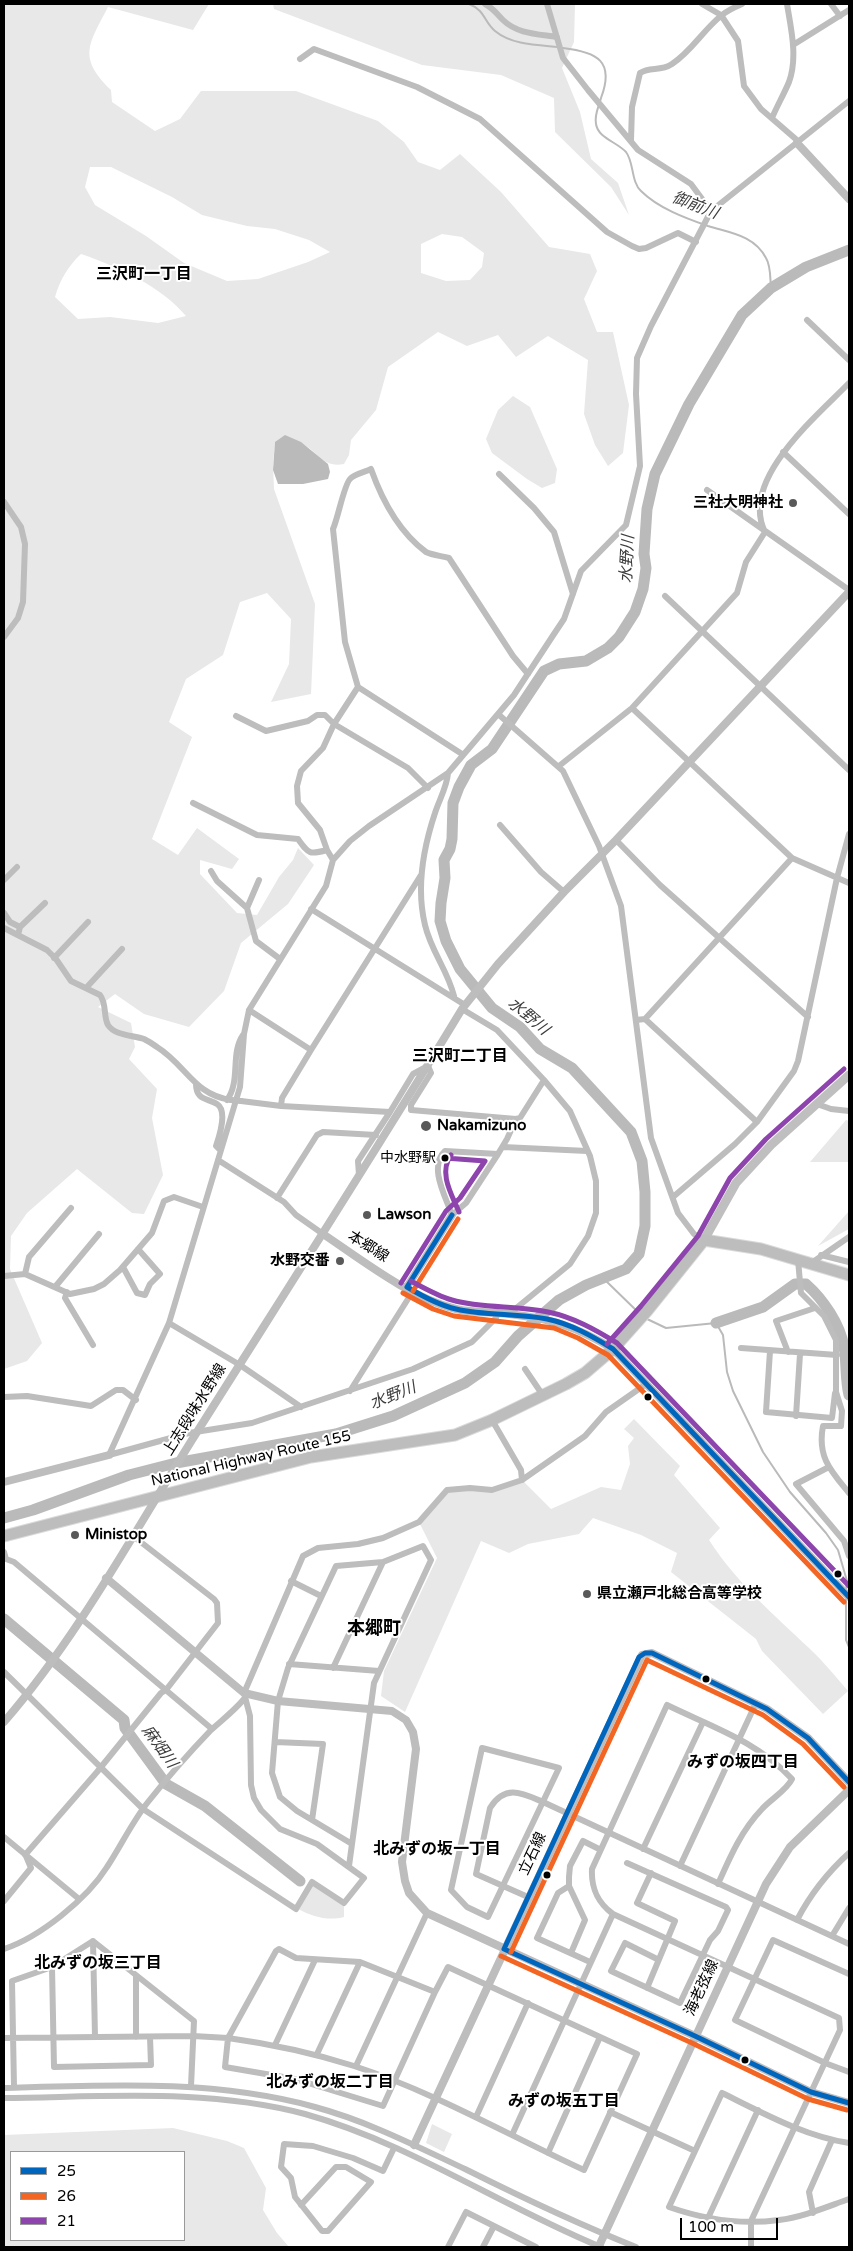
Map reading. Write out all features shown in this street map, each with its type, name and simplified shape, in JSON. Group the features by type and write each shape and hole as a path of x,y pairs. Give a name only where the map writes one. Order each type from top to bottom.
{"highway":[{"path":"704,1240 747,1246 849,1275"},
{"name":"National Highway Route 155","path":"4,1536 311,1457 448,1437 492,1420 585,1373 613,1349 647,1311 704,1240"}],"main road":[{"path":"704,1240 736,1183 771,1145 849,1075"}],"street":[{"path":"485,4 498,13 504,21 521,31 558,40"},
{"path":"547,4 563,58 596,100 638,150 692,184 711,211"},
{"path":"702,4 721,16 738,41 744,86 761,109 798,142 849,199"},
{"path":"631,140 632,108 640,73 645,69 661,70 672,64 690,50 721,16 742,4"},
{"path":"772,118 789,81 793,62 793,45 787,4"},
{"path":"831,4 840,16"},
{"path":"793,45 849,10"},
{"path":"300,59 314,49 417,87 480,119 607,232 632,246 639,249 646,248 678,233 696,242"},
{"path":"109,1455 136,1400 169,1324 240,1087 244,1034 249,1010 326,886 333,860 350,841 369,826 448,773 462,754 499,715 564,619 581,571 626,524 640,466 636,394 637,358 651,326 711,211 849,101"},
{"path":"807,320 849,360"},
{"path":"765,532 760,522 761,495 767,478 783,452 849,383"},
{"path":"783,452 849,514"},
{"path":"462,754 358,687 345,642 333,529 340,512 343,492 350,479 372,469 385,505 407,532 427,552 449,558 528,674"},
{"path":"499,474 534,508 554,532 573,594"},
{"path":"707,490 849,591"},
{"path":"4,502 21,527 25,544 23,602 18,618 4,637"},
{"path":"559,766 632,708 737,593 746,562 765,532"},
{"name":"上志段味水野線","path":"4,1722 53,1662 82,1618 465,1005 498,964 564,892 616,840 849,591"},
{"path":"665,596 849,770"},
{"path":"333,860 326,850 320,830 298,804 297,786 301,771 322,748 334,724 358,687"},
{"path":"632,708 792,858 849,883"},
{"path":"236,716 266,731 308,722 321,714 325,715 334,724 408,768 428,788"},
{"path":"499,715 559,766 570,783 602,854 622,906 651,1138 684,1223 694,1234 704,1240"},
{"path":"448,773 448,781 435,814 421,875 421,899 425,924 431,944 452,986 454,996"},
{"path":"193,803 257,835 298,839 313,854 326,850"},
{"path":"500,825 541,872 564,892"},
{"path":"673,1197 736,1144 756,1122 794,1070 798,1061 837,878 849,834"},
{"path":"616,840 660,885 808,1017"},
{"path":"636,1020 646,1019 792,858"},
{"path":"4,880 16,867"},
{"path":"211,871 217,881 247,908 256,940 280,959"},
{"path":"281,1106 282,1098 311,1050 421,875"},
{"path":"247,908 259,880"},
{"path":"18,935 20,928 45,903"},
{"path":"311,909 454,996 497,1030 570,1111 587,1151 596,1181 596,1212 588,1236 570,1264 509,1314"},
{"path":"4,913 10,922 20,928"},
{"path":"54,958 88,922"},
{"path":"4,928 46,950 71,981 103,999 108,1025 118,1033 143,1039 170,1055 207,1094 229,1100 281,1106 390,1112"},
{"path":"86,988 122,949"},
{"path":"249,1010 311,1050"},
{"path":"646,1019 756,1122"},
{"path":"229,1100 234,1088 238,1044 244,1034"},
{"path":"359,1175 358,1162 413,1074 428,1066 431,1073 411,1104 411,1110 516,1119 520,1118 544,1080"},
{"path":"196,1084 201,1098 216,1104 220,1108 222,1126 216,1146 220,1150"},
{"path":"817,1104 831,1109 849,1111"},
{"path":"350,1391 452,1215 466,1203 503,1147 516,1119"},
{"path":"277,1198 317,1135 323,1132 376,1135"},
{"path":"503,1147 587,1151"},
{"path":"452,1215 438,1178 441,1154 445,1151 498,1154"},
{"path":"218,1160 277,1198 323,1234"},
{"path":"4,1276 25,1274 70,1294 94,1289 104,1284 123,1266 152,1233 164,1201 178,1198 203,1206"},
{"path":"25,1274 29,1257 71,1208"},
{"path":"55,1287 99,1234"},
{"name":"本郷線","path":"323,1234 410,1289 434,1301 455,1309 509,1314 571,1326 613,1349 847,1594"},
{"path":"810,1264 821,1254 849,1238"},
{"path":"123,1266 137,1293 145,1296 150,1284 160,1274 138,1249"},
{"path":"821,1254 849,1262"},
{"path":"770,1351 766,1412 832,1418 836,1392 836,1340 824,1316 801,1293 798,1260"},
{"path":"67,1292 65,1298 93,1345"},
{"path":"788,1352 776,1321 815,1308"},
{"path":"4,1482 189,1433 194,1436 252,1423 350,1391 413,1369 472,1342 496,1318 497,1314"},
{"path":"169,1324 240,1365 301,1407"},
{"path":"742,1348 800,1354 837,1355"},
{"path":"796,1416 800,1354"},
{"path":"525,1369 542,1394"},
{"path":"4,1949 21,1943 62,1915 79,1899 106,1869 143,1809 212,1729 227,1718 244,1696 303,1556 318,1548 358,1544 383,1538 419,1522 447,1490 470,1488 492,1490 522,1480 585,1436 606,1412 646,1384"},
{"path":"4,1397 27,1396 91,1406 116,1390 120,1390 136,1400"},
{"path":"836,1392 842,1411 841,1426 823,1426 821,1434 823,1455 827,1468 849,1493"},
{"path":"492,1420 521,1470 522,1480"},
{"path":"827,1468 796,1484 844,1541 849,1556"},
{"path":"25,1855 100,1768 161,1693 166,1690 218,1623 218,1603 133,1536"},
{"path":"349,1866 371,1708 374,1682 431,1560 423,1546 383,1562 336,1566 289,1664 278,1701 272,1773 280,1797 297,1811 352,1844"},
{"path":"5,1557 14,1562 82,1618 212,1729"},
{"path":"333,1668 383,1562"},
{"path":"106,1578 244,1696 278,1701 392,1711 406,1720 413,1732 416,1749 402,1862 404,1881 409,1893 427,1912 811,2092 849,2103"},
{"path":"291,1581 321,1596"},
{"name":"立石線","path":"414,2145 434,2098 642,1654 652,1653 756,1703 808,1738 849,1782"},
{"path":"289,1664 379,1671"},
{"path":"4,1672 143,1809 296,1909 312,1882 344,1903 364,1878 317,1844 280,1828 261,1810 254,1798 251,1785 250,1716 244,1696"},
{"path":"680,1866 756,1703"},
{"path":"718,1884 733,1849 746,1828 762,1809 793,1781 777,1763 756,1747 667,1705 599,1849 592,1869 592,1887 597,1899 613,1914 839,2018 840,2030 751,2221 752,2247"},
{"path":"643,1849 703,1722"},
{"path":"275,1742 323,1744 312,1820"},
{"path":"482,1748 559,1768 543,1802 504,1888 488,1917 467,1907 450,1890 482,1748"},
{"name":"海老弦線","path":"599,2247 766,1884 790,1847 849,1790"},
{"path":"528,1897 476,1874 490,1808 503,1795 513,1792 524,1794 543,1802 849,1944"},
{"path":"4,1837 79,1899"},
{"path":"571,1953 585,1920 570,1886 570,1866 583,1841 599,1849"},
{"path":"797,1920 809,1897 827,1873 849,1852"},
{"path":"4,1901 31,1868 25,1855"},
{"path":"627,1863 726,1907 728,1910 718,1930 710,1940 680,2003 612,1971 625,1943 657,1959"},
{"path":"647,1988 657,1959 675,1921 674,1917 637,1903 651,1873"},
{"path":"570,1886 558,1893 537,1938 590,1962"},
{"path":"832,1936 849,1908"},
{"path":"356,2066 427,1912"},
{"path":"512,2135 613,1914"},
{"path":"849,1974 773,1940 735,2020 825,2063 849,2072"},
{"path":"14,2087 12,1981 52,1967 93,1941"},
{"path":"93,1941 194,2021 191,2086"},
{"path":"93,1941 95,2037"},
{"path":"4,2038 193,2036 228,2038 317,2054 395,2081 476,2117 584,2170 637,2054 448,1967 435,1992 395,2081 383,2106 295,2079 225,2067 228,2038 276,1951 279,1949 296,1958 360,1962 435,1992"},
{"path":"275,2045 315,1960"},
{"path":"317,2054 360,1962"},
{"path":"52,1967 54,2066 151,2065 150,2037"},
{"path":"136,1976 136,2037"},
{"path":"476,2117 528,2003"},
{"path":"548,2153 600,2036"},
{"path":"4,2088 191,2086 272,2096 313,2106 414,2145 604,2234 636,2247"},
{"path":"849,2143 832,2140 795,2128 722,2093 669,2207 708,2218 751,2221 780,2220 813,2213 849,2199"},
{"path":"4,2098 185,2096 233,2100 304,2114 348,2128 394,2148 599,2247"},
{"path":"708,2218 758,2110"},
{"path":"610,2112 695,2151"},
{"path":"813,2213 809,2192 832,2140"},
{"path":"302,2205 336,2166 346,2167 371,2182 328,2231 322,2231 295,2197 291,2178 282,2167 284,2144 313,2146 353,2158 383,2171 394,2148"},
{"path":"448,2247 466,2212 536,2247"},
{"path":"483,2247 494,2226"}],"shaded area":[{"path":"4,4 209,4 193,30 108,7 92,41 90,59 100,78 111,90 112,102 155,131 180,119 201,91 296,91 378,121 404,142 418,162 440,170 460,154 501,192 549,247 590,254 597,271 584,299 597,332 613,332 629,405 623,453 608,466 595,445 584,414 588,360 548,336 516,357 498,335 467,346 438,332 388,367 376,410 351,440 349,455 344,464 337,465 326,462 300,443 275,442 273,465 274,489 315,604 311,694 271,702 289,664 291,619 267,593 240,602 223,655 186,679 169,722 192,737 152,839 178,855 197,828 239,859 232,869 200,860 200,874 237,913 257,915 279,877 293,860 298,848 314,865 288,904 241,943 224,991 189,1027 144,1014 115,994 98,1007 131,1023 135,1047 129,1059 157,1089 152,1118 163,1175 144,1214 132,1213 77,1169 27,1213 11,1236 10,1269 42,1343 27,1361 4,1369","holes":["90,167 111,167 172,197 202,215 247,226 275,229 309,240 330,252 308,262 258,279 227,281 184,263 146,236 95,205 85,187","442,234 462,237 484,253 482,267 470,280 446,281 421,273 421,244","81,254 124,271 165,296 186,316 158,323 110,317 78,319 55,297 59,285 72,263"]},
{"path":"273,4 575,4 574,42 562,68 580,112 591,159 618,183 629,215 611,187 555,132 554,98 501,75 422,65 274,9"},
{"path":"513,396 530,407 557,469 555,483 542,488 492,453 486,439 498,410"},
{"path":"285,435 301,442 328,464 330,472 328,479 303,484 278,484 273,470 275,442"},
{"path":"846,1120 849,1121 849,1162 810,1162"},
{"path":"849,1211 849,1229 818,1246"},
{"path":"634,1419 680,1466 674,1475 720,1528 709,1540 731,1570 819,1658 848,1691 823,1714 762,1651 756,1639 671,1572 677,1553 641,1535 593,1518 579,1534 528,1544 509,1553 481,1541 405,1712 381,1696 384,1671 437,1558 419,1522 447,1490 492,1490 522,1480 551,1509 601,1487 621,1490 630,1464 628,1446 634,1438 624,1429"},
{"path":"313,1884 344,1904 344,1917 321,1918 298,1909"},
{"path":"432,2124 452,2134 444,2152 426,2143"},
{"path":"173,2128 227,2141 244,2148 266,2188 263,2210 277,2233 289,2247 4,2247 4,2135"}],"waterway":[{"name":"御前川","path":"469,4 478,9 491,28 502,36 525,44 558,47"},
{"name":"御前川","path":"563,48 585,52 594,56 604,67 606,75 605,85 596,114 597,129 622,148 629,156 636,183 641,191 655,203 672,212 690,220 741,236 755,244 768,261 771,288"},
{"name":"水野川","path":"4,1518 33,1510 129,1475 176,1463 336,1434 393,1416 465,1383 495,1362 518,1336 559,1300 586,1285 626,1269 639,1254 645,1226 645,1192 642,1161 631,1132 572,1068 540,1049 520,1027 492,1008 460,969 446,941 440,921 445,878 444,860 450,849 452,839 453,803 471,765 492,749 544,671 559,664 586,661 608,648 619,637 635,612 643,589 646,568 644,554 647,509 655,474 689,404 742,315 771,288 806,267 849,250"},
{"path":"604,1279 640,1314"},
{"path":"716,1323 763,1307 795,1284 806,1284 819,1297 839,1330 844,1347 849,1395"},
{"path":"645,1318 666,1328 716,1323 723,1335 727,1372 733,1391 763,1452 790,1492 826,1533 838,1550 847,1581 846,1590"},
{"path":"846,1597 846,1640 849,1647"},
{"name":"麻畑川","path":"4,1619 124,1720 125,1728 166,1784 205,1806 300,1881"}],"transit line":[{"name":"21","path":"607,1344 641,1306 698,1236 730,1178 766,1139 844,1069"},
{"name":"21","path":"451,1155 447,1162 446,1176 459,1212"},
{"name":"21","path":"401,1283 446,1211 460,1198 485,1161 445,1158"},
{"name":"25","path":"407,1287 452,1215"},
{"name":"26","path":"413,1291 458,1219"},
{"name":"21","path":"411,1281 431,1292 464,1303 524,1308 557,1314 584,1324 617,1343 849,1586"},
{"name":"25","path":"407,1287 437,1303 456,1309 479,1313 536,1317 556,1321 581,1331 613,1349 849,1597"},
{"name":"26","path":"403,1293 433,1309 454,1316 554,1328 578,1338 608,1355 844,1602"},
{"name":"25","path":"504,1949 639,1657 645,1653 652,1653 767,1709 808,1738 849,1782"},
{"name":"26","path":"511,1952 647,1660 763,1715 803,1744 844,1787"},
{"name":"25","path":"504,1949 695,2036 811,2092 849,2103"},
{"name":"26","path":"501,1956 692,2043 808,2099 847,2110"}],"place":[{"name":"三社大明神社","path":"793,503"},
{"name":"Nakamizuno","path":"426,1126"},
{"name":"中水野駅","path":"445,1158"},
{"name":"Lawson","path":"367,1215"},
{"name":"水野交番","path":"340,1261"},
{"name":"Ministop","path":"75,1535"},
{"name":"県立瀬戸北総合高等学校","path":"587,1594"}],"district":[{"name":"三沢町一丁目","path":"144,275"},
{"name":"三沢町二丁目","path":"460,1057"},
{"name":"本郷町","path":"374,1629"},
{"name":"みずの坂四丁目","path":"743,1763"},
{"name":"北みずの坂一丁目","path":"437,1850"},
{"name":"北みずの坂三丁目","path":"98,1964"},
{"name":"北みずの坂二丁目","path":"330,2083"},
{"name":"みずの坂五丁目","path":"564,2102"}]}
